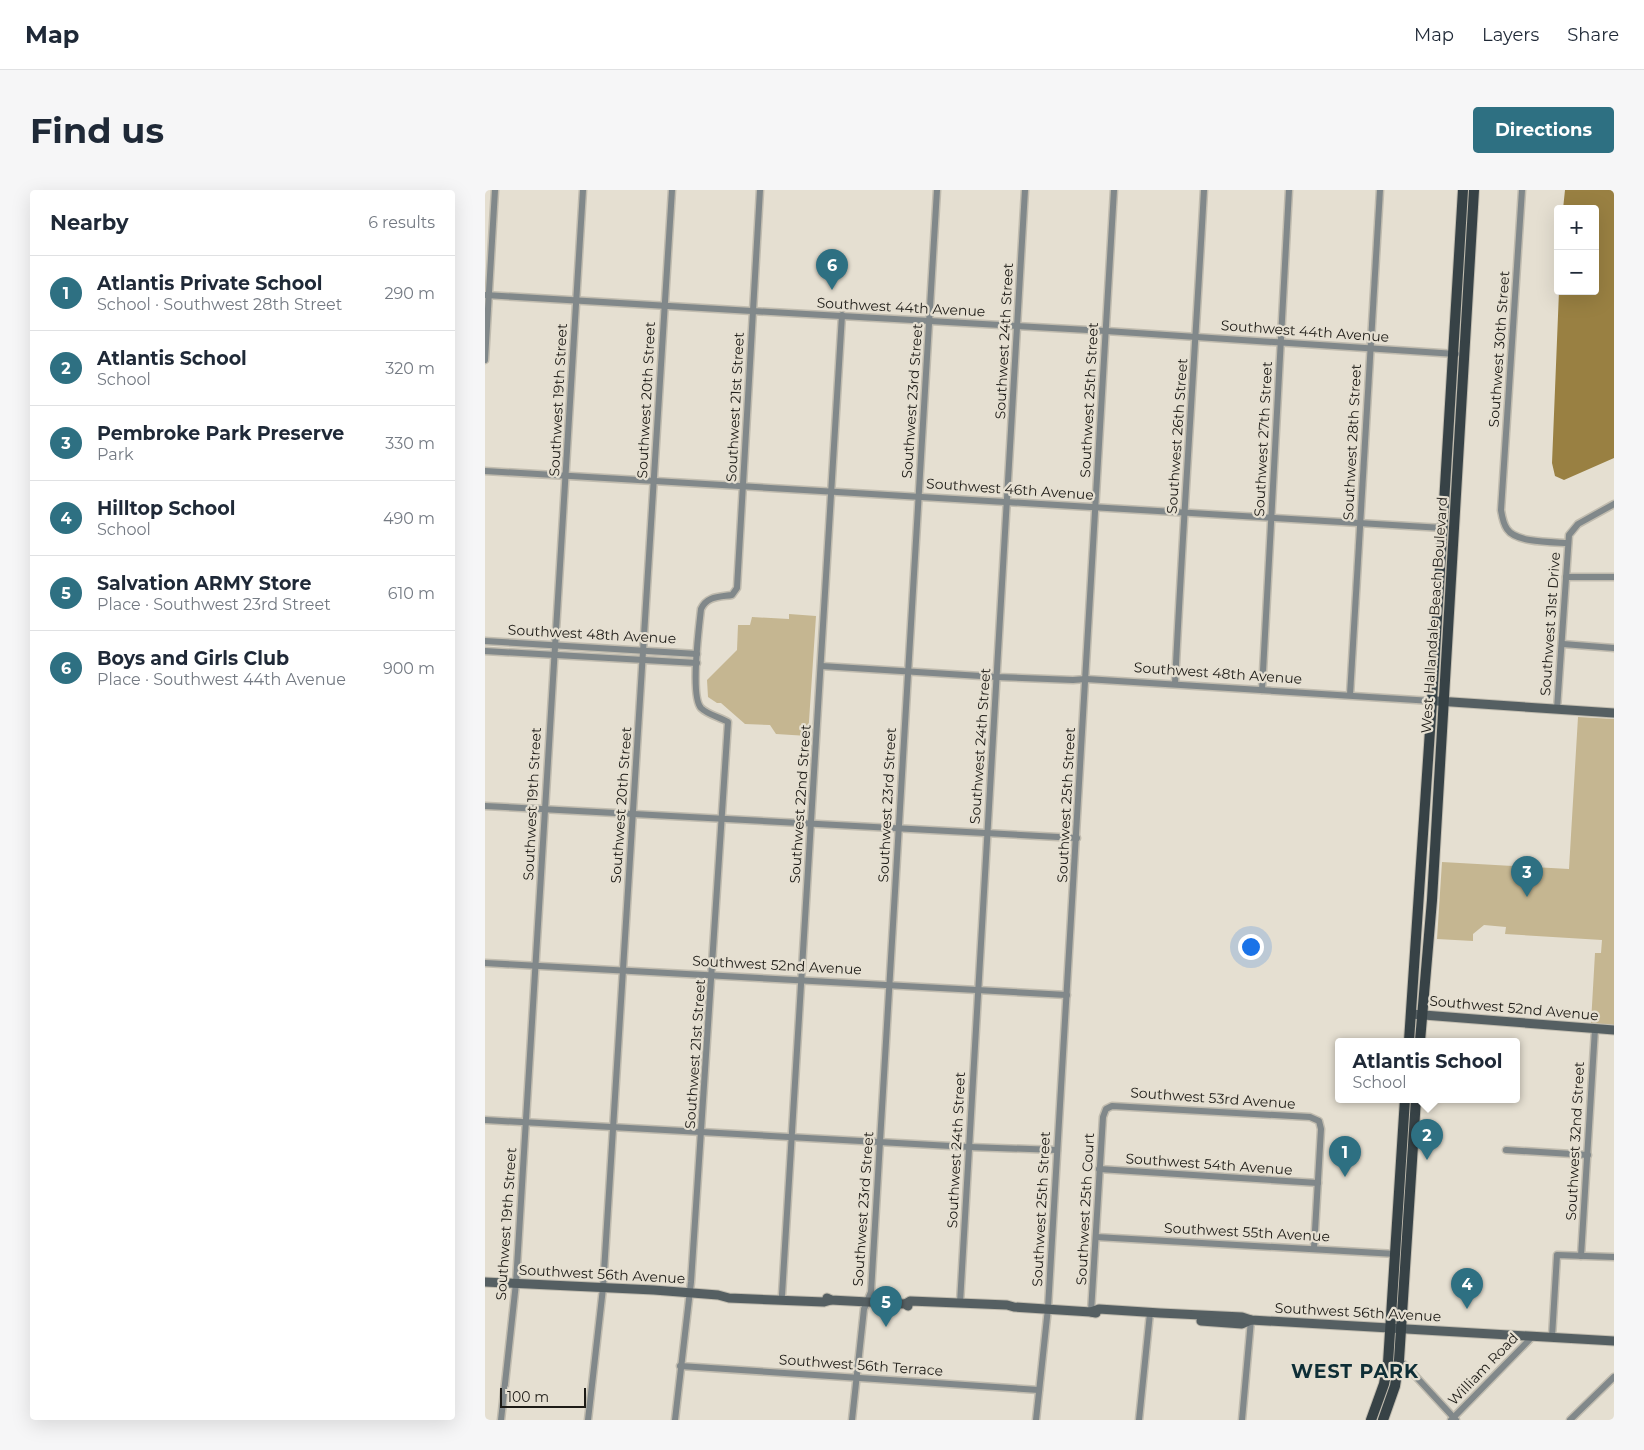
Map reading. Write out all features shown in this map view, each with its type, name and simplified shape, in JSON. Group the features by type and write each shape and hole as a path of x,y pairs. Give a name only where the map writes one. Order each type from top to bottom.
{"main road":[{"name":"West Hallandale Beach Boulevard","path":"1420,1038 1431,900 1443,528 1463,190"},
{"path":"1469,190 1473,209"},
{"name":"West Hallandale Beach Boulevard","path":"1409,1038 1437,701 1450,594 1474,190"},
{"path":"1446,471 1450,480 1448,517 1454,527"},
{"path":"1443,528 1448,541 1446,581 1450,594"},
{"path":"1419,919 1428,908 1431,900"},
{"path":"1383,1420 1395,1386 1399,1360 1396,1328 1396,1254 1405,1103"},
{"path":"1371,1420 1384,1384 1396,1328 1416,1103"}],"street":[{"path":"485,360 487,295 495,190"},
{"name":"Southwest 19th Street","path":"501,1420 516,1283 583,190"},
{"name":"Southwest 20th Street","path":"589,1420 603,1288 672,190"},
{"name":"Southwest 21st Street","path":"697,654 701,609 704,602 710,598 733,595 737,588 759,190"},
{"name":"Southwest 23rd Street","path":"852,1420 864,1310 871,1292 937,190"},
{"name":"Southwest 24th Street","path":"960,1303 1025,190"},
{"name":"Southwest 25th Street","path":"1036,1420 1048,1308 1114,190"},
{"name":"Southwest 26th Street","path":"1175,684 1204,190"},
{"name":"Southwest 27th Street","path":"1262,690 1289,190"},
{"name":"Southwest 28th Street","path":"1350,695 1379,190"},
{"name":"Southwest 30th Street","path":"1522,190 1501,510 1507,529 1520,538 1568,543"},
{"name":"Southwest 44th Avenue","path":"487,295 1196,336 1464,354"},
{"name":"Southwest 22nd Street","path":"782,1294 842,315"},
{"name":"Southwest 46th Avenue","path":"485,471 831,490 1443,528"},
{"name":"Southwest 31st Drive","path":"1557,709 1563,644 1569,534 1578,524 1614,504"},
{"path":"1566,576 1614,577"},
{"name":"Southwest 48th Avenue","path":"485,641 697,654"},
{"path":"1563,644 1614,648"},
{"name":"Southwest 48th Avenue","path":"485,651 643,661 697,662"},
{"path":"697,654 697,662"},
{"name":"Southwest 21st Street","path":"675,1420 690,1293 713,976 728,722 705,712 699,706 695,694 697,662"},
{"name":"Southwest 48th Avenue","path":"821,666 997,677 1175,684 1614,713"},
{"path":"485,806 1077,838"},
{"name":"Southwest 52nd Avenue","path":"485,964 1067,995"},
{"name":"Southwest 52nd Avenue","path":"1411,1014 1614,1030"},
{"name":"Southwest 32nd Street","path":"1581,1256 1595,1028"},
{"name":"Southwest 53rd Avenue","path":"1106,1109 1112,1106 1127,1106 1310,1117 1319,1121 1321,1129 1318,1183"},
{"name":"Southwest 25th Court","path":"1091,1312 1099,1169 1103,1117 1106,1109"},
{"path":"485,1120 791,1138 1057,1150"},
{"path":"1506,1150 1588,1155"},
{"name":"Southwest 54th Avenue","path":"1099,1169 1318,1183"},
{"path":"1314,1248 1318,1183"},
{"name":"Southwest 55th Avenue","path":"1096,1236 1396,1254"},
{"path":"1552,1337 1557,1255 1614,1257"},
{"name":"Southwest 56th Avenue","path":"485,1282 690,1293 718,1295 729,1298 905,1304 910,1302 960,1303 1091,1312 1099,1309 1149,1315 1242,1317 1251,1320 1614,1341"},
{"name":"Southwest 56th Avenue","path":"718,1295 728,1292 782,1294 825,1297 831,1300"},
{"name":"Southwest 56th Avenue","path":"905,1304 910,1307 1007,1311 1014,1307"},
{"path":"1139,1420 1149,1315"},
{"path":"1241,1420 1251,1320"},
{"name":"William Road","path":"1453,1419 1533,1336"},
{"path":"1399,1360 1453,1419"},
{"name":"Southwest 56th Terrace","path":"680,1366 1039,1390"},
{"path":"1570,1420 1614,1377"}],"shaded area":[{"path":"1565,190 1614,190 1614,458 1564,480 1555,476 1552,463 1559,295 1599,295 1599,205 1563,205"},
{"path":"789,614 816,616 808,736 776,734 770,725 745,724 721,703 717,703 708,697 707,680 737,650 738,625 750,625 752,617 789,619"},
{"path":"1578,717 1614,719 1614,1025 1591,1023 1595,953 1601,953 1602,940 1505,934 1506,927 1484,925 1473,934 1473,941 1437,939 1442,862 1569,869"}],"place":[{"name":"Boys and Girls Club","path":"832,290"},
{"name":"Pembroke Park Preserve","path":"1527,897"},
{"name":"Atlantis School","path":"1427,1160"},
{"name":"Atlantis Private School","path":"1345,1177"},
{"name":"Hilltop School","path":"1467,1309"},
{"name":"Salvation ARMY Store","path":"886,1327"}],"district":[{"name":"WEST PARK","path":"1355,1371"}]}
